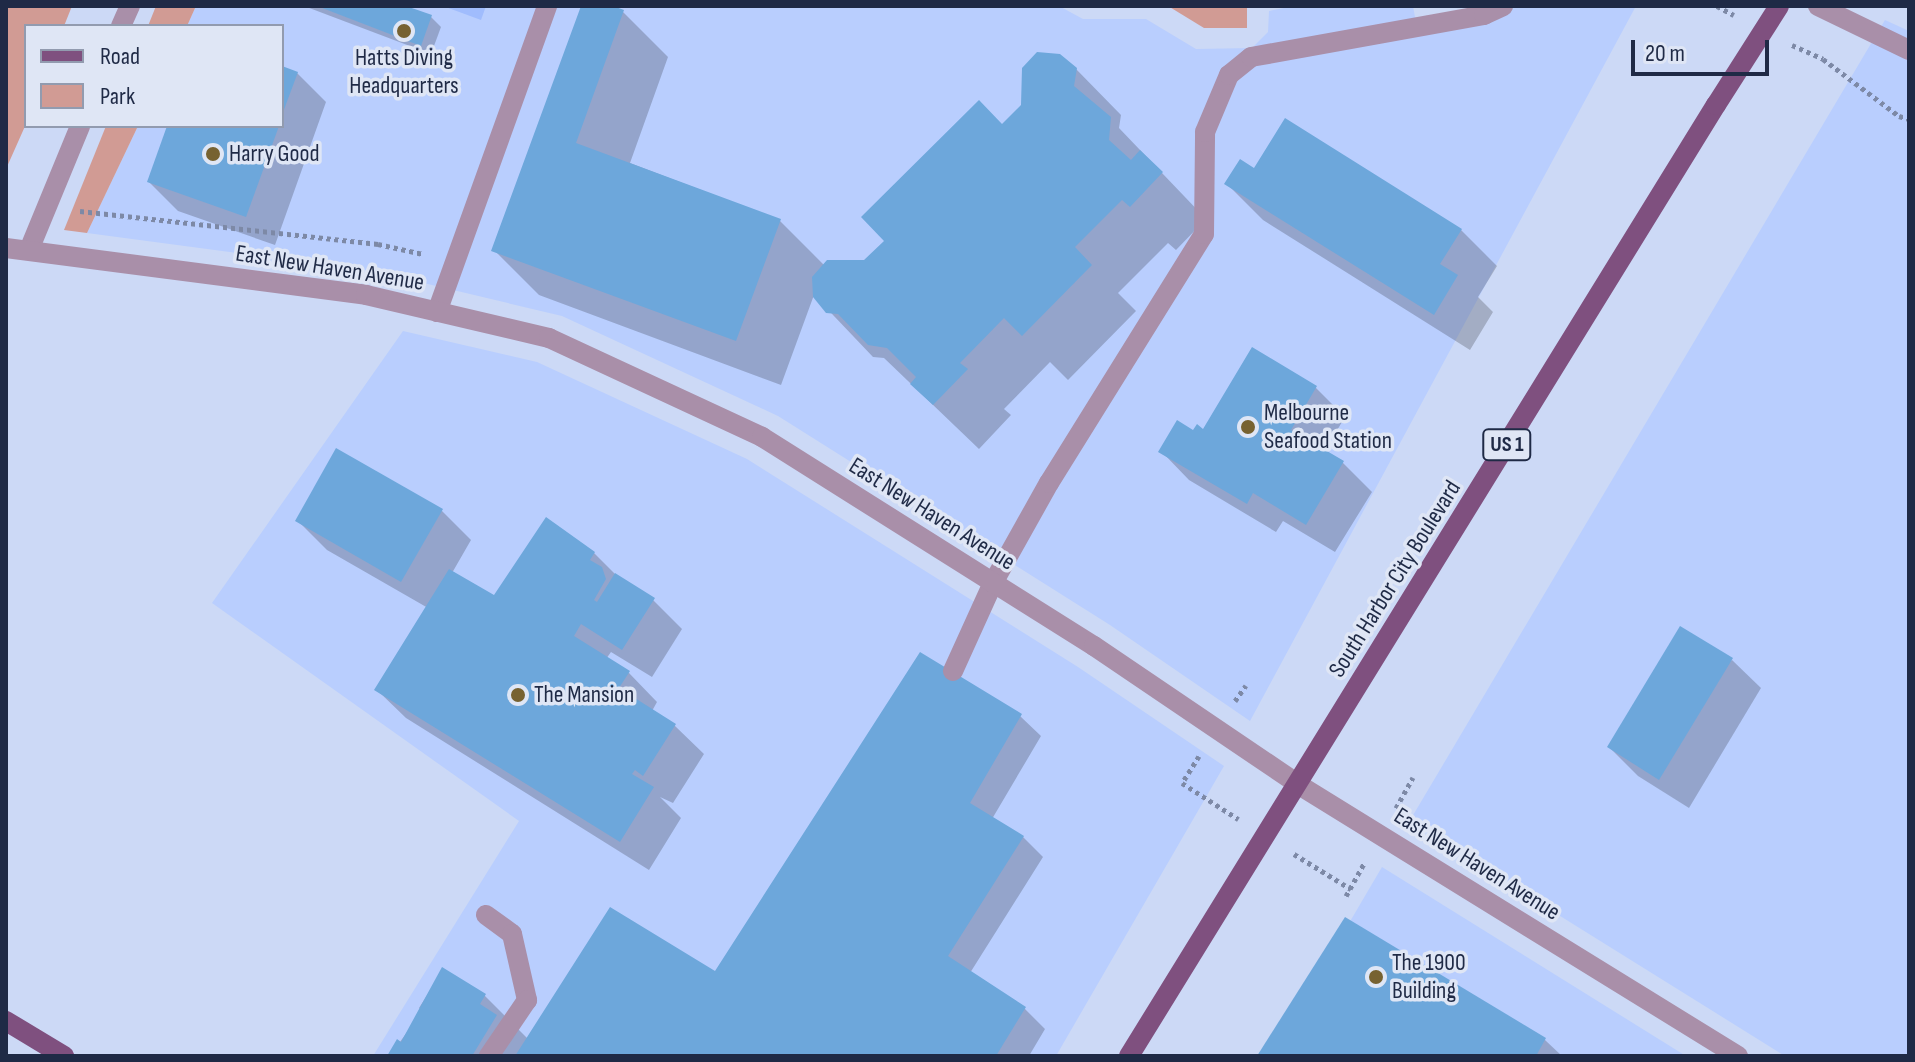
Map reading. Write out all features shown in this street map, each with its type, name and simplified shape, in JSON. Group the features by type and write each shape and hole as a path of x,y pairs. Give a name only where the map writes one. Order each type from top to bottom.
{"main road":[{"name":"South Harbor City Boulevard","path":"1129,1056 1779,6"},
{"path":"6,1021 64,1056"}],"street":[{"path":"437,312 547,6"},
{"path":"953,671 993,583 1057,469 1204,234 1205,132 1229,75 1251,57 1484,15 1503,6"},
{"path":"1818,6 1909,50"},
{"path":"29,250 79,128"},
{"name":"East New Haven Avenue","path":"6,248 366,295 549,338 762,437 1094,646 1299,785 1738,1056"},
{"path":"486,915 512,934 527,1000 489,1056"}],"path":[{"path":"1717,6 1741,19"},
{"path":"1788,43 1823,59 1899,116 1909,119"},
{"path":"47,208 378,244 455,261"}],"shaded area":[{"path":"196,6 1059,6 1083,19 1146,19 1196,49 1252,48 1268,32 1269,11 1294,6 1413,6 1415,17 1424,25 1498,6 1636,6 1250,721 1110,625 778,416 562,316 373,271 87,233 137,128 284,128 284,24 188,24"},
{"path":"443,6 486,6 481,20"},
{"path":"1885,20 1909,31 1909,1056 1785,1056 1409,822"},
{"path":"403,331 537,362 747,459 1078,667 1224,766 1056,1056 373,1056 519,821 212,603"},
{"path":"1382,867 1686,1056 1271,1056"}],"green space":[{"path":"6,6 72,6 65,24 24,24 24,128 6,169"},
{"path":"156,6 196,6 188,24 149,24"},
{"path":"1168,6 1247,6 1247,28 1204,28"},
{"path":"105,128 137,128 87,233 64,230"}],"building":[{"name":"Hatts Diving Headquarters","path":"317,6 406,6 432,15 421,46"},
{"path":"581,6 613,6 624,10 576,143 781,219 736,341 491,251"},
{"path":"1037,52 1060,54 1077,68 1074,86 1111,117 1109,140 1131,160 1140,150 1163,172 1130,207 1122,200 1075,247 1092,265 1022,336 1004,318 960,363 968,369 933,405 910,384 916,377 887,348 868,345 838,314 826,313 813,297 812,277 827,260 864,260 884,241 861,217 979,100 1002,124 1021,105 1022,68"},
{"name":"Harry Good","path":"284,67 298,72 284,110"},
{"path":"1285,118 1462,229 1440,264 1458,275 1434,315 1224,184 1240,159 1254,168"},
{"name":"Harry Good","path":"166,128 278,128 246,217 147,182"},
{"path":"1252,347 1317,386 1291,430 1344,461 1306,525 1253,493 1247,504 1158,452 1177,420 1193,430 1197,424 1203,429"},
{"path":"336,448 443,509 401,582 295,521"},
{"path":"546,517 595,552 590,560 602,567 606,579 594,600 597,602 615,573 655,598 622,650 581,624 574,636 630,671 619,688 676,724 643,776 635,770 632,774 654,787 620,842 374,690 449,569 494,595"},
{"path":"1680,626 1733,658 1659,780 1607,747"},
{"path":"920,652 1022,714 970,803 1024,836 948,956 1026,1007 996,1056 515,1056 610,907 715,971"},
{"name":"The 1900 Building","path":"1345,917 1546,1038 1536,1056 1257,1056"},
{"path":"442,967 486,994 480,1004 497,1015 472,1056 387,1056 397,1039 401,1042"}],"place":[{"name":"Hatts Diving Headquarters","path":"404,31"},
{"name":"Harry Good","path":"213,154"},
{"name":"Melbourne Seafood Station","path":"1248,427"},
{"name":"The Mansion","path":"518,695"},
{"name":"The 1900 Building","path":"1376,977"}]}
